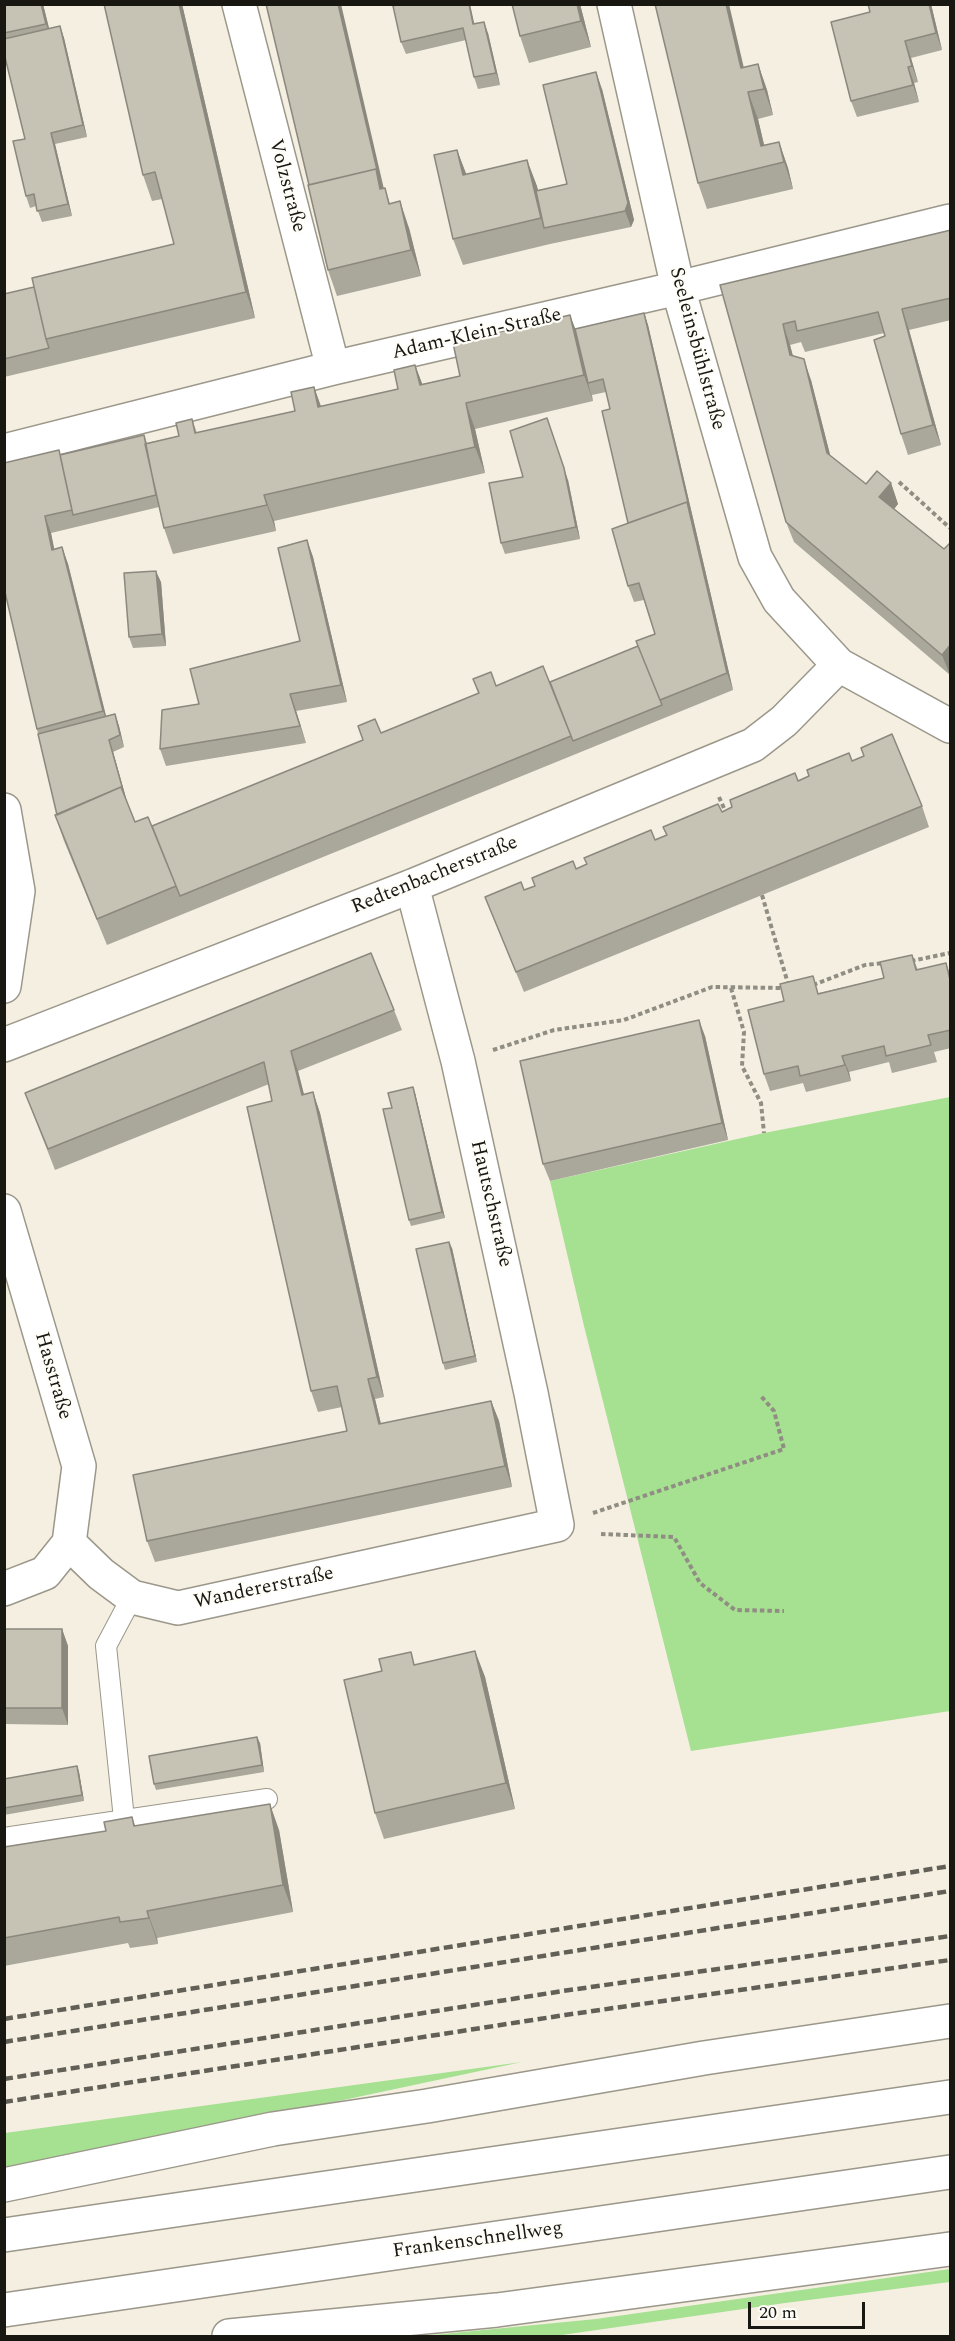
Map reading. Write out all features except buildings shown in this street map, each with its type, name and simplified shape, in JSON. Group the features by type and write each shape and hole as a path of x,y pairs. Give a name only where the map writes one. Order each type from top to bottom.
{"main road":[{"name":"Volzstraße","path":"239,4 333,368"},
{"name":"Seeleinsbühlstraße","path":"614,4 678,288 755,557 779,600 839,665 951,726"},
{"name":"Adam-Klein-Straße","path":"4,451 333,368 678,288 951,221"},
{"name":"Redtenbacherstraße","path":"4,1045 412,886 753,745 784,721 839,665"},
{"path":"4,810 18,891 4,986"},
{"name":"Hautschstraße","path":"412,886 458,1061 531,1393 557,1525"},
{"name":"Hasstraße","path":"4,1211 79,1466 69,1543"},
{"name":"Wandererstraße","path":"69,1543 101,1574 132,1597 178,1608 557,1525"},
{"path":"4,1589 45,1573 69,1543"},
{"path":"4,2185 273,2130 704,2058 951,2021"},
{"path":"4,2235 951,2097"},
{"name":"Frankenschnellweg","path":"4,2310 951,2172"},
{"path":"229,2337 497,2310 951,2249"}],"lane":[{"path":"124,1819 106,1646 132,1597"},
{"path":"4,1838 267,1799"}],"path":[{"path":"898,482 951,528"},
{"path":"762,895 789,987"},
{"path":"905,962 951,953"},
{"path":"812,986 865,964 895,962"},
{"path":"458,1061 554,1030 624,1020 712,987 801,987"},
{"path":"731,988 744,1032 742,1066 761,1103 764,1132"},
{"path":"557,1525 784,1449 774,1411 760,1395"},
{"path":"601,1534 674,1537 700,1583 735,1610 784,1611"}],"green space":[{"path":"950,1097 950,1711 691,1751 584,1326 550,1181 764,1133"},
{"path":"522,2062 5,2172 5,2133"},
{"path":"950,2269 950,2282 555,2336 422,2336 596,2319"}],"railway":[{"path":"4,2019 950,1866"},
{"path":"4,2042 950,1891"},
{"path":"4,2079 563,1991 950,1936"},
{"path":"4,2102 565,2015 950,1960"}]}
